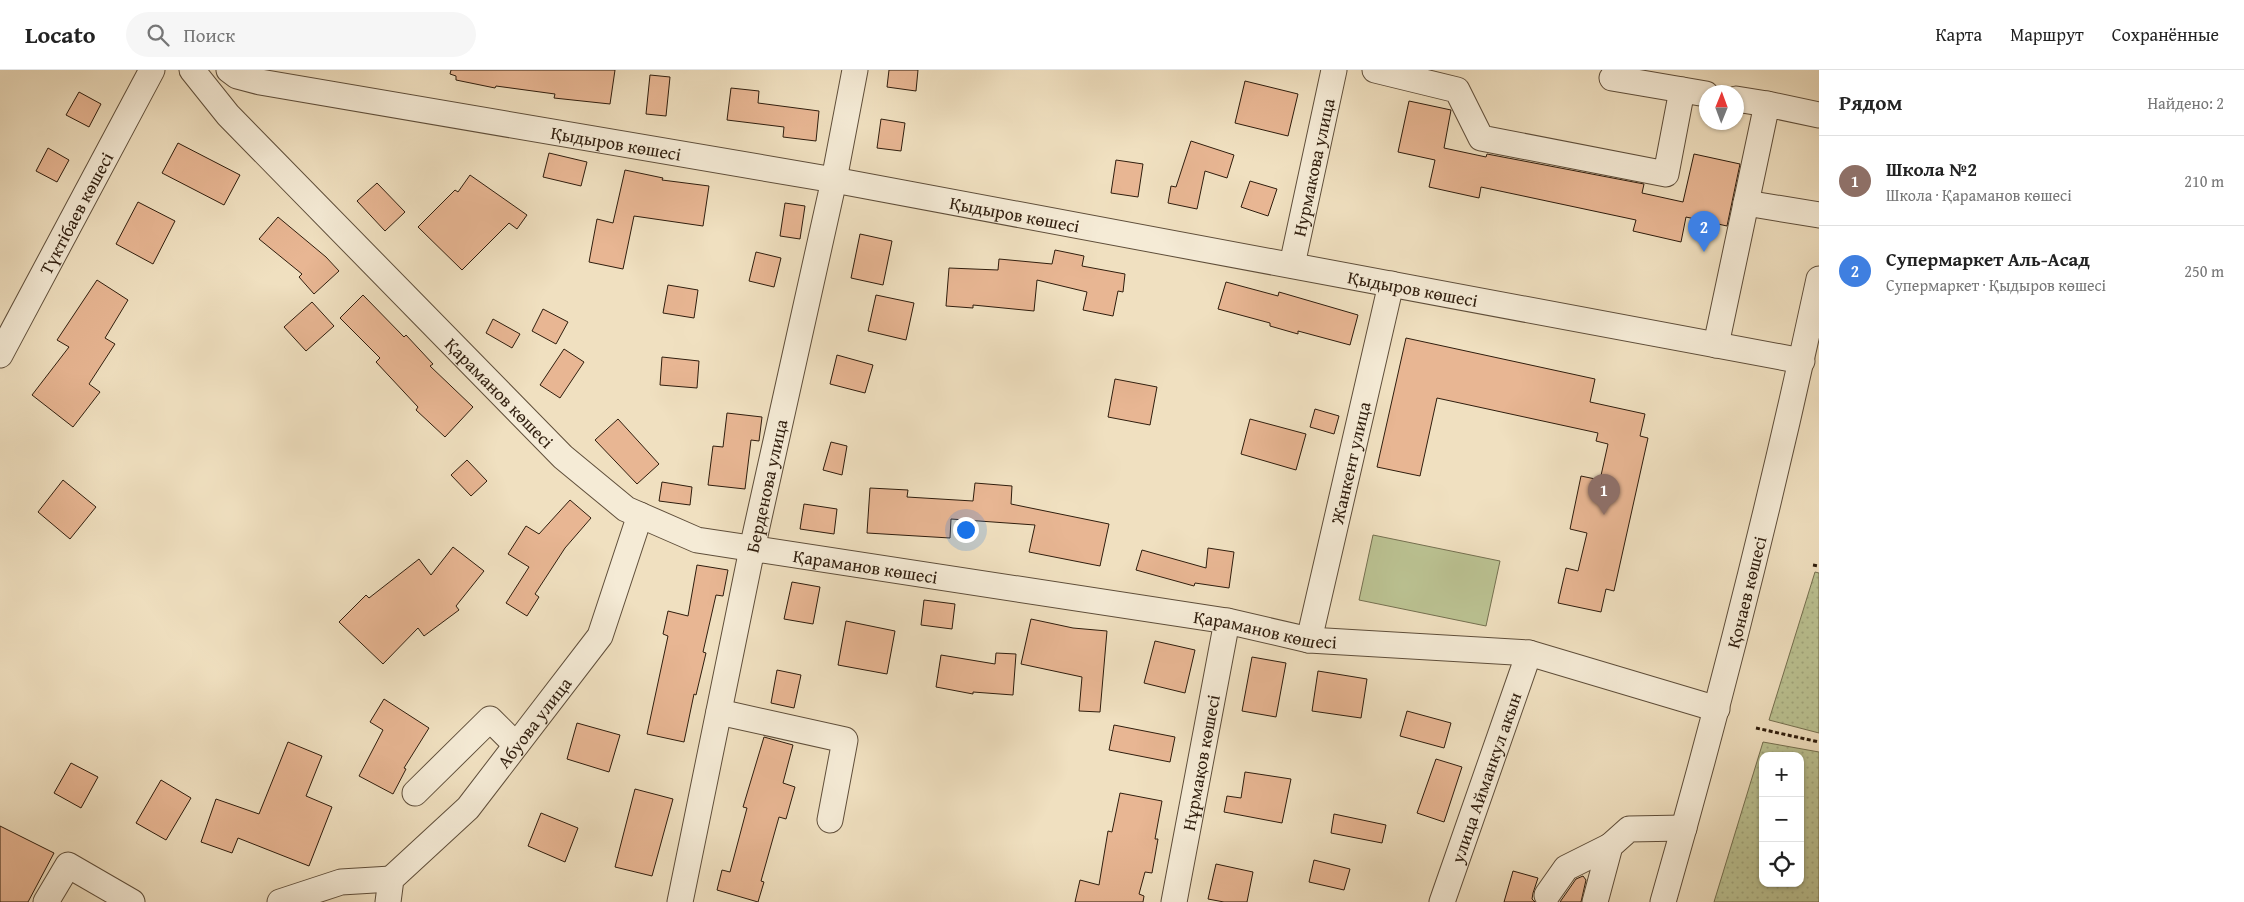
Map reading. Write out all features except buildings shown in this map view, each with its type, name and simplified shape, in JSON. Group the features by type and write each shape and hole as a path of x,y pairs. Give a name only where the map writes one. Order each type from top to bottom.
{"street":[{"name":"Түктібаев көшесі","path":"0,355 152,70"},
{"name":"Қараманов көшесі","path":"192,70 228,115 563,456 626,509 697,540 1227,621 1310,640 1529,653 1717,709"},
{"name":"Қыдыров көшесі","path":"228,70 238,76 260,82 834,180 1802,361"},
{"name":"Берденова улица","path":"680,902 752,549 834,180 855,70"},
{"name":"Нурмакова улица","path":"1292,265 1334,70"},
{"path":"1375,70 1457,90 1482,138 1666,174 1682,90"},
{"path":"1612,78 1699,93"},
{"path":"228,115 236,94 246,86 260,82"},
{"path":"1744,100 1819,116"},
{"path":"1716,345 1767,104"},
{"path":"1746,203 1819,215"},
{"name":"Қонаев көшесі","path":"1663,902 1717,709 1802,361 1819,279"},
{"name":"Жанкент улица","path":"1310,640 1390,284"},
{"name":"Абуова улица","path":"389,890 468,808 600,636 640,515"},
{"name":"Нұрмақов көшесі","path":"1174,902 1227,621"},
{"name":"улица Айманкул акын","path":"1442,902 1529,653"},
{"path":"719,712 845,740 830,820"},
{"path":"415,793 490,719 516,745"},
{"path":"1547,895 1566,868 1610,846 1629,829 1684,828"},
{"path":"1595,902 1610,846"},
{"path":"46,902 68,865 132,902"},
{"path":"280,902 341,882 389,890"}],"path":[{"path":"1812,565 1819,566"},
{"path":"1756,728 1819,742"}],"green space":[{"path":"1373,535 1500,561 1486,626 1359,600"},
{"path":"1815,572 1819,573 1819,733 1769,720"},
{"path":"1763,742 1819,752 1819,902 1714,902 1759,755 1759,887 1804,887 1804,752 1760,752"}],"place":[{"name":"Супермаркет Аль-Асад","path":"1704,252"},
{"name":"Школа №2","path":"1604,515"}]}
